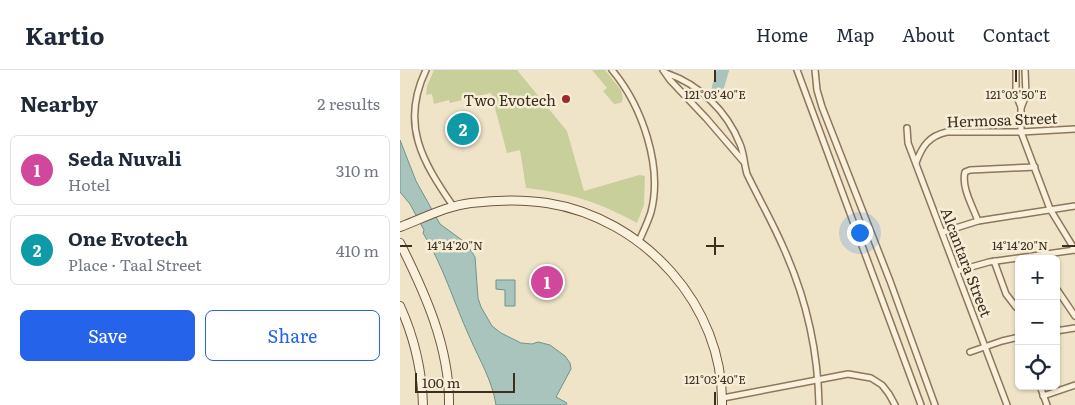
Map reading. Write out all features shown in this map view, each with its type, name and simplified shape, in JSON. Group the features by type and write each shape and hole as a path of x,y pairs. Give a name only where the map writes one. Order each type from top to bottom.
{"street":[{"path":"426,70 419,87 415,105 416,134 427,166 453,206"},
{"path":"612,70 632,100 650,148 654,192 650,213 639,241"},
{"path":"797,70 922,405"},
{"path":"815,70 816,90 822,107 892,286 935,405"},
{"path":"1016,70 1016,95 1021,108"},
{"path":"1026,70 1026,95 1021,108 1020,132 1050,209 1075,250 1046,255"},
{"path":"665,72 743,161 784,248 795,276 810,330 819,405"},
{"path":"665,72 697,89 714,104 735,133 741,146 743,161"},
{"name":"Alcantara Street","path":"907,128 908,143 1007,405"},
{"name":"Hermosa Street","path":"916,163 929,138 938,133 1075,129"},
{"path":"978,220 965,185 965,172 970,170 1035,167"},
{"path":"400,227 453,206 485,201 548,203 598,218 639,241 672,272 694,300 707,325 717,355 723,401 848,374 871,378 886,389 895,405"},
{"path":"943,232 978,220 1075,206"},
{"path":"400,232 415,221"},
{"path":"400,243 416,276 437,329 448,380 449,405"},
{"path":"957,272 994,261 1015,259"},
{"path":"994,261 1006,294 1015,306"},
{"path":"880,290 892,286"},
{"path":"1060,294 1075,316"},
{"path":"400,306 412,335 421,380 423,405"},
{"path":"1060,330 1075,328"},
{"path":"970,352 1015,338"},
{"path":"1043,396 1075,385"},
{"path":"1041,390 1047,405"}],"green space":[{"path":"434,70 517,70 567,131 584,191 639,175 645,176 644,205 637,223 597,204 557,193 526,188 520,150 507,153 491,93 450,103 449,100 434,104 432,94 426,95 427,86"},
{"path":"592,70 605,70 621,90 623,99 621,103 614,104 603,91 607,88"}],"water":[{"path":"400,140 416,181 440,224 466,243 475,257 478,298 492,326 521,343 532,344 538,342 550,345 565,356 570,363 571,369 556,397 567,403 566,405 496,405 489,379 442,271 423,233 424,230 410,204 400,192"},
{"path":"496,280 515,280 515,306 505,306 505,290 496,289"}],"waterway":[{"path":"718,87 723,70"}],"place":[{"name":"Two Evotech","path":"566,99"},
{"name":"One Evotech","path":"463,129"},
{"name":"Seda Nuvali","path":"547,282"}]}
